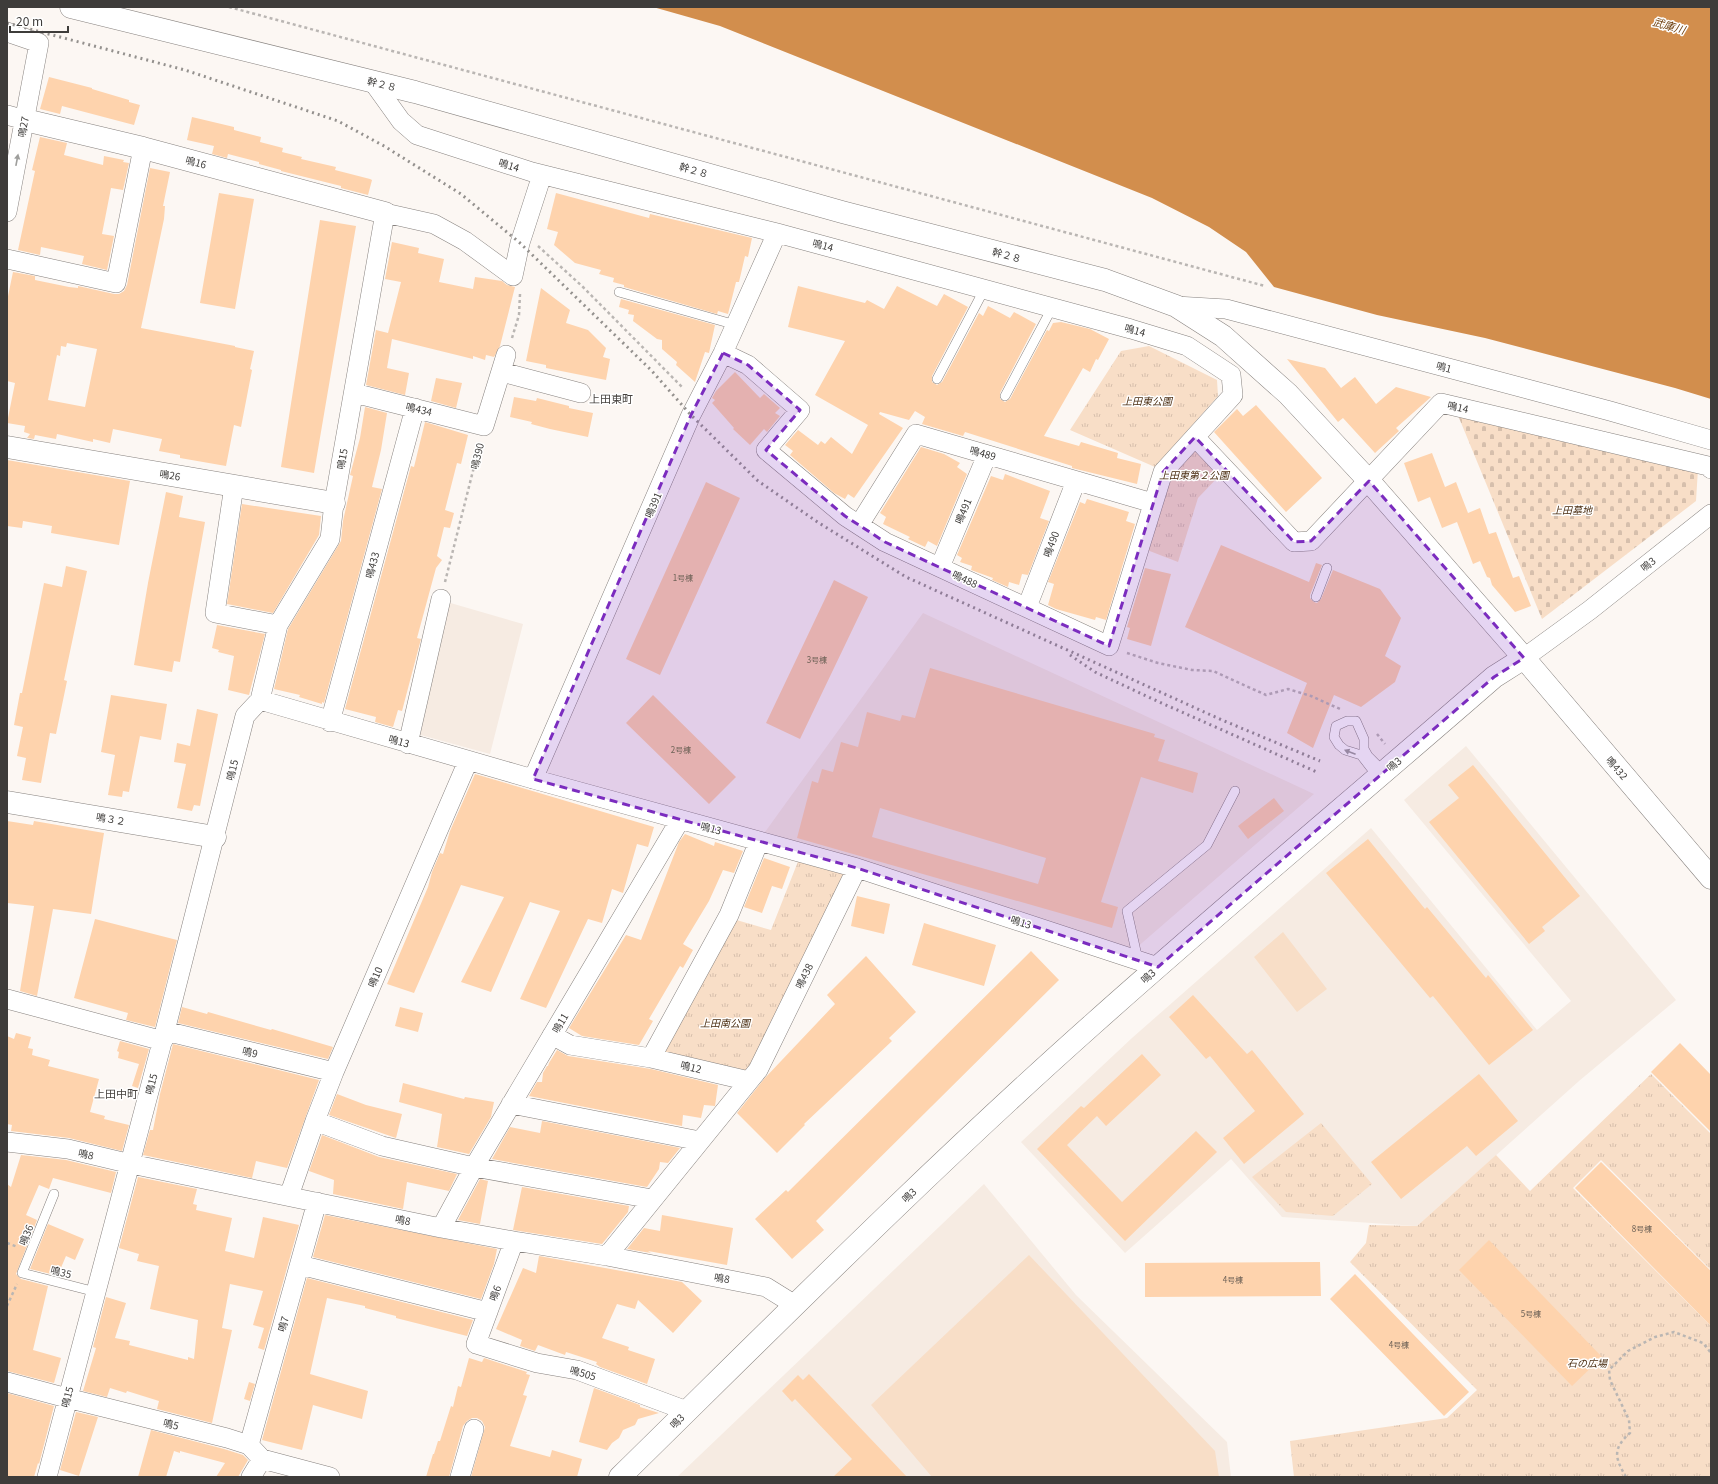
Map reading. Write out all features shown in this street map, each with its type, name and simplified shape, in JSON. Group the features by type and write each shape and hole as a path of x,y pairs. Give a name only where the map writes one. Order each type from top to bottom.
{"street":[{"name":"幹２８","path":"71,7 415,92 842,212 1105,280 1176,306 1224,336 1288,394 1368,481"},
{"name":"鳴27","path":"7,32 39,43 16,117 7,212"},
{"name":"鳴14","path":"373,82 401,121 417,135 542,174 777,232 985,288 1187,346 1231,375 1233,395 1195,437 1294,542 1311,541 1441,403 1665,454 1708,466 1711,469"},
{"name":"鳴16","path":"16,117 143,148 385,213"},
{"path":"7,259 116,283 143,148"},
{"path":"385,213 434,224 465,241 513,276 542,174"},
{"name":"鳴15","path":"47,1477 131,1164 245,716 260,700 278,625 330,539 334,503 385,213"},
{"name":"鳴391","path":"533,779 698,403 736,325 777,232"},
{"name":"鳴1","path":"1176,306 1226,309 1610,411 1711,440"},
{"name":"鳴488","path":"723,353 748,365 800,410 766,450 845,516 885,542 1109,646"},
{"path":"484,426 504,363 580,393"},
{"name":"鳴434","path":"354,394 484,426"},
{"name":"鳴433","path":"330,722 415,408"},
{"name":"鳴489","path":"859,525 916,434 1154,503"},
{"path":"1109,646 1163,472 1195,437"},
{"name":"鳴26","path":"7,447 334,503"},
{"name":"鳴491","path":"940,567 987,455"},
{"name":"鳴490","path":"1026,607 1076,481"},
{"name":"鳴432","path":"1368,481 1524,658 1711,878"},
{"path":"234,486 215,613 278,625"},
{"name":"鳴3","path":"620,1477 899,1204 1092,1024 1494,677 1524,658 1590,610 1711,514"},
{"path":"408,744 441,599"},
{"name":"鳴13","path":"260,700 330,722 468,761 857,868 1158,967"},
{"name":"鳴10","path":"288,1196 334,1072 468,761"},
{"name":"鳴３２","path":"7,802 215,837"},
{"name":"鳴11","path":"441,1228 474,1167 680,820"},
{"path":"651,1058 728,915 759,841"},
{"name":"鳴438","path":"749,1081 758,1070 857,868"},
{"name":"鳴9","path":"7,999 164,1036 334,1072"},
{"name":"鳴12","path":"552,1035 570,1045 651,1058 749,1081"},
{"path":"608,1256 652,1199 749,1081"},
{"path":"511,1104 700,1141"},
{"path":"315,1120 382,1146 474,1167 652,1199"},
{"name":"鳴8","path":"7,1142 68,1149 131,1164 441,1228 608,1256 766,1287 795,1305"},
{"name":"鳴7","path":"249,1445 317,1202"},
{"name":"鳴6","path":"476,1344 514,1241"},
{"path":"300,1265 488,1312"},
{"name":"鳴505","path":"476,1344 537,1363 577,1370 687,1411"},
{"name":"鳴5","path":"7,1382 227,1438 249,1445 262,1459"},
{"path":"460,1477 474,1429"},
{"path":"251,1477 262,1459 330,1477"}],"lane":[{"path":"937,378 985,288"},
{"path":"619,292 736,325"},
{"path":"1005,396 1052,308"},
{"path":"1316,597 1327,568"},
{"path":"1347,721 1356,721 1364,739 1364,748 1381,774 1361,755 1351,753 1339,745 1334,737 1336,726 1347,721"},
{"path":"1138,960 1127,911 1207,845 1235,791"},
{"name":"鳴36","path":"22,1273 54,1194"},
{"name":"鳴35","path":"22,1273 96,1292"}],"path":[{"path":"229,7 1265,286"},
{"path":"524,233 583,287 698,403"},
{"path":"504,363 519,315 520,284 513,276"},
{"name":"鳴390","path":"441,599 484,426"},
{"path":"1109,646 1158,663 1192,670 1213,671 1266,695 1288,689 1311,696 1343,710"},
{"path":"1374,732 1386,744"},
{"path":"7,1306 22,1273"},
{"path":"1626,1477 1618,1464 1616,1452 1622,1440 1630,1433 1629,1420 1610,1380 1609,1370 1628,1351 1655,1337 1674,1332 1703,1344 1711,1354"}],"highlighted area":[{"path":"723,353 748,365 800,410 766,450 845,516 885,542 1109,646 1163,472 1195,437 1294,542 1311,541 1369,481 1524,658 1494,677 1158,967 857,868 533,779 691,415"}],"shaded area":[{"path":"447,602 523,624 490,754 417,734"},
{"path":"923,613 1314,794 1135,949 765,832"},
{"path":"1466,746 1676,1000 1579,1081 1417,1226 1282,1217 1231,1159 1125,1253 1021,1142 1132,1038 1371,828 1537,1030 1571,1001 1404,800"},
{"path":"984,1184 1076,1295 1227,1442 1231,1477 677,1477"}],"green space":[{"name":"上田東公園","path":"1149,346 1217,380 1218,396 1155,467 1070,430 1121,351"},
{"name":"上田墓地","path":"1457,413 1698,469 1696,501 1542,619"},
{"name":"上田東第２公園","path":"1194,448 1220,475 1198,498 1178,562 1147,550 1169,474"},
{"name":"上田南公園","path":"799,859 848,872 747,1076 658,1054 733,919 771,930"},
{"path":"1283,932 1327,989 1297,1012 1254,957"},
{"name":"石の広場","path":"1651,1074 1711,1134 1711,1270 1601,1160 1573,1188 1711,1326 1711,1477 1294,1477 1290,1441 1447,1418 1477,1390 1350,1262 1366,1243 1369,1225 1417,1226 1496,1155 1530,1191"},
{"path":"1321,1123 1372,1184 1333,1216 1286,1212 1252,1177"},
{"path":"1029,1255 1215,1451 1219,1477 932,1477 871,1405"}],"water":[{"name":"武庫川","path":"653,7 1711,7 1711,399 1675,388 1485,338 1377,315 1274,287 1246,252 1209,227 1152,198 720,26"}],"building":[{"path":"49,77 92,88 140,105 134,125 62,106 60,114 40,109"},
{"path":"192,117 234,127 234,130 261,137 260,142 283,148 282,152 302,157 301,159 336,167 335,170 370,179 372,180 368,195 341,188 341,186 281,171 259,164 259,162 228,154 227,158 212,154 214,146 187,140"},
{"path":"40,137 67,143 64,155 103,165 104,156 124,160 123,162 129,163 123,190 111,188 102,234 114,236 107,270 82,264 84,256 41,247 40,255 18,250 35,171 32,170"},
{"path":"150,168 170,172 163,206 165,206 164,219 141,328 254,351 250,369 252,370 241,427 234,425 226,466 180,458 180,455 159,451 162,439 113,429 110,443 93,439 93,442 57,434 56,439 35,435 34,439 27,438 30,434 24,432 25,426 7,423 15,383 7,381 7,301 13,272 35,276 35,280 69,287 78,288 78,286 114,294 119,294 124,291 127,285","holes":["67,343 97,349 85,407 48,400 57,355 60,356 61,346 66,347"]},
{"path":"219,193 254,199 235,309 200,303"},
{"path":"556,193 649,218 650,214 752,238 748,257 745,256 739,282 736,282 728,314 718,311 717,314 624,287 624,285 613,282 614,278 599,274 601,270 575,263 554,245 558,232 547,229"},
{"path":"320,220 356,226 314,473 281,467"},
{"path":"392,242 419,248 418,253 444,259 439,282 473,289 475,277 502,281 507,285 515,287 500,346 494,357 486,355 485,360 473,356 473,359 392,339 387,368 409,373 405,395 366,385 376,330 388,333 401,282 385,279"},
{"path":"798,286 865,303 867,300 884,309 897,286 937,306 944,294 968,307 932,376 932,382 937,385 942,382 979,313 983,316 988,306 1010,318 1014,312 1036,324 1000,393 1000,399 1005,402 1010,399 1047,330 1049,331 1053,323 1061,322 1090,329 1109,339 1098,360 1096,359 1090,372 1083,368 1044,436 1079,446 1081,442 1118,453 1117,458 1141,464 1137,484 1072,468 1072,466 965,432 963,436 922,424 925,417 915,411 909,420 880,412 879,414 903,428 854,498 848,494 845,499 834,493 790,455 793,451 785,445 798,430 818,445 821,441 825,444 831,437 852,454 868,425 815,395 845,341 788,327"},
{"path":"541,288 570,310 566,323 588,330 606,348 603,357 610,359 606,380 546,368 546,365 526,361"},
{"path":"621,299 715,325 709,353 705,352 695,382 676,365 677,362 662,349 662,340 657,339 633,321 634,315 628,314 629,310 619,307"},
{"path":"1287,359 1325,368 1341,388 1355,377 1376,404 1396,387 1431,397 1396,428 1399,431 1375,453 1343,418 1338,422"},
{"path":"735,372 760,398 764,394 780,408 775,413 780,416 767,432 764,429 750,445 733,429 734,428 712,403 715,400 712,398 716,391"},
{"path":"436,378 462,383 456,408 431,401"},
{"path":"514,397 536,401 537,398 569,406 569,408 593,413 588,437 550,429 531,424 532,422 510,417"},
{"path":"1256,405 1322,478 1286,512 1214,432 1237,409 1243,416"},
{"path":"365,407 387,413 381,450 372,487 382,489 324,703 322,702 322,704 299,697 300,695 274,689 288,629 341,541 343,521 353,476 350,475 360,438"},
{"path":"425,422 468,435 461,464 457,463 445,510 454,513 450,528 444,527 437,556 442,560 436,568 417,638 421,639 402,711 398,710 393,727 375,722 376,717 345,709 411,466 414,467"},
{"path":"921,447 944,454 960,463 957,467 967,474 937,546 928,541 925,547 908,539 910,537 883,524 886,517 880,513"},
{"path":"1432,453 1445,487 1456,482 1468,513 1480,508 1489,534 1496,532 1513,578 1519,576 1531,606 1515,612 1492,585 1490,578 1487,577 1480,561 1473,564 1457,522 1442,528 1430,497 1418,502 1404,463"},
{"path":"7,460 130,481 119,545 51,533 52,526 23,521 22,528 7,526"},
{"path":"1005,474 1050,491 1040,518 1049,521 1028,575 1022,574 1019,585 1009,582 1008,587 992,580 993,578 971,570 972,566 960,562 962,558 957,555 991,476 1003,480"},
{"path":"706,482 740,498 660,675 626,659"},
{"path":"166,492 183,496 179,517 205,522 180,662 174,661 172,672 134,665"},
{"path":"1087,499 1129,512 1126,521 1135,524 1106,620 1096,617 1095,620 1056,609 1048,605 1054,584 1048,582 1080,502 1085,504"},
{"path":"242,504 321,516 319,535 273,613 227,604"},
{"path":"1221,545 1309,582 1316,563 1322,565 1310,595 1310,598 1314,602 1317,603 1321,599 1333,570 1380,589 1401,618 1385,656 1401,666 1395,682 1361,707 1334,695 1313,748 1287,733 1307,683 1185,627"},
{"path":"66,566 87,571 64,680 67,681 56,734 50,733 41,783 22,780 26,758 17,756 23,727 14,725 20,693 22,693 44,583 62,587"},
{"path":"1145,568 1171,574 1151,646 1127,639 1130,628 1127,627"},
{"path":"834,580 868,597 800,739 766,723"},
{"path":"217,625 265,634 249,695 228,690 234,656 218,652 219,650 212,648"},
{"path":"930,668 1155,734 1154,737 1165,740 1158,761 1198,773 1193,793 1141,777 1101,902 1118,907 1112,928 797,838 812,781 818,783 822,769 833,772 841,742 858,747 867,712 900,721 902,715 915,718","holes":["880,808 1046,858 1038,884 872,837"]},
{"path":"111,695 167,704 161,740 140,736 129,792 123,791 122,797 108,795 115,755 101,752"},
{"path":"653,695 736,777 709,804 626,723"},
{"path":"197,709 218,714 200,806 194,805 192,811 177,808 186,764 174,762 177,743 190,746"},
{"path":"1473,765 1580,896 1542,927 1545,931 1529,944 1429,822 1459,798 1448,785"},
{"path":"475,774 654,827 648,847 637,844 623,893 612,889 602,923 588,919 546,1008 520,999 560,911 530,902 491,992 461,982 504,897 461,885 414,993 387,984 428,887 432,872 440,853 443,854 450,831"},
{"path":"1274,798 1284,811 1248,839 1238,826"},
{"path":"7,821 33,825 34,821 104,833 91,914 53,909 37,996 20,991 34,906 7,903"},
{"path":"685,834 714,846 715,842 743,851 734,873 723,870 709,901 683,944 693,950 683,968 680,966 649,1019 653,1021 639,1045 582,1036 569,1028 626,935 641,940 679,842"},
{"path":"1368,839 1425,909 1427,907 1486,978 1488,975 1533,1030 1489,1065 1433,996 1430,998 1326,873"},
{"path":"764,858 790,867 782,889 772,886 762,913 744,907"},
{"path":"857,896 890,904 884,934 851,926"},
{"path":"95,919 177,940 155,1027 126,1020 128,1013 74,998"},
{"path":"924,923 996,945 984,986 912,965"},
{"path":"1031,951 1059,980 816,1221 824,1230 792,1259 755,1219 786,1190 788,1192"},
{"path":"866,956 916,1012 889,1038 892,1041 804,1124 805,1125 777,1153 737,1113 764,1079 835,1004 827,995"},
{"path":"1193,995 1247,1054 1252,1050 1304,1114 1244,1164 1223,1138 1255,1111 1210,1056 1206,1059 1169,1017"},
{"path":"182,1007 207,1014 208,1012 333,1047 328,1059 178,1023"},
{"path":"400,1007 423,1013 418,1032 395,1026"},
{"path":"16,1033 31,1037 28,1048 33,1049 32,1055 50,1060 48,1066 99,1079 90,1112 105,1116 104,1119 129,1125 122,1151 69,1138 11,1131 12,1125 7,1124 7,1036 14,1039"},
{"path":"120,1041 149,1049 138,1088 132,1086 139,1064 118,1058 119,1052 117,1051"},
{"path":"1680,1043 1711,1075 1711,1132 1651,1072"},
{"path":"173,1044 319,1080 287,1168 256,1161 252,1178 143,1155 150,1130 153,1130 160,1094"},
{"path":"557,1050 568,1056 651,1069 718,1085 715,1106 704,1105 701,1118 683,1115 682,1126 529,1096 537,1082 542,1082 543,1073"},
{"path":"1142,1054 1161,1075 1106,1126 1097,1116 1067,1145 1122,1202 1196,1131 1217,1152 1125,1241 1037,1149 1081,1106 1084,1108"},
{"path":"1479,1074 1518,1121 1476,1156 1467,1146 1401,1199 1371,1162"},
{"path":"403,1083 464,1099 465,1097 494,1102 491,1117 469,1154 437,1147 442,1114 399,1102"},
{"path":"337,1094 366,1105 402,1114 396,1138 329,1115"},
{"path":"542,1121 680,1148 668,1163 660,1162 659,1169 647,1187 492,1159 510,1127 540,1133"},
{"path":"322,1135 379,1157 457,1174 449,1191 407,1182 403,1209 333,1194 334,1180 309,1171"},
{"path":"21,1155 66,1160 116,1172 111,1193 53,1178 49,1189 39,1185 26,1215 37,1220 16,1274 21,1279 48,1286 33,1350 61,1358 54,1383 7,1371 7,1184 11,1187"},
{"path":"1601,1162 1711,1271 1711,1326 1575,1188"},
{"path":"138,1177 197,1189 193,1204 197,1205 196,1210 232,1218 225,1251 254,1258 263,1217 299,1225 264,1350 258,1348 264,1328 253,1325 263,1291 230,1284 222,1328 232,1330 212,1423 157,1409 159,1401 127,1391 126,1393 110,1388 107,1397 83,1391 96,1348 93,1347 106,1297 126,1303 115,1338 130,1341 129,1345 188,1360 188,1357 194,1359 198,1320 150,1309 159,1266 137,1261 139,1254 119,1248"},
{"path":"480,1179 488,1181 480,1224 458,1220"},
{"path":"522,1187 629,1206 628,1212 602,1244 513,1230"},
{"path":"325,1215 497,1249 494,1264 481,1299 313,1257"},
{"path":"662,1215 733,1228 727,1265 648,1251 651,1253 627,1249 644,1228 660,1231"},
{"path":"48,1224 84,1239 75,1260 66,1256 60,1270 53,1267 51,1274 30,1269"},
{"path":"1489,1240 1602,1357 1572,1386 1459,1270"},
{"path":"539,1256 682,1282 702,1301 673,1333 638,1300 635,1309 617,1304 602,1338 629,1347 628,1350 655,1359 647,1384 600,1367 596,1364 597,1362 566,1352 565,1355 538,1345 535,1351 520,1346 522,1340 496,1329 523,1268 536,1273"},
{"path":"1320,1262 1321,1296 1145,1297 1145,1263"},
{"path":"1355,1274 1469,1392 1444,1416 1330,1299"},
{"path":"307,1278 473,1320 467,1336 396,1318 396,1316 365,1308 365,1306 327,1298 310,1374 368,1391 362,1419 313,1405 302,1450 262,1440"},
{"path":"469,1358 482,1362 484,1358 527,1372 526,1374 530,1375 523,1395 527,1396 510,1446 550,1457 552,1450 582,1459 577,1477 471,1477 485,1427 482,1421 477,1418 472,1418 463,1426 449,1477 426,1477 438,1441 440,1441 451,1406 453,1407 458,1386 461,1387"},
{"path":"809,1374 907,1477 833,1477 852,1459 795,1399 792,1402 782,1391 798,1375 803,1380"},
{"path":"249,1382 255,1384 250,1401 244,1399"},
{"path":"594,1388 640,1405 640,1407 659,1413 638,1419 635,1425 623,1430 619,1438 612,1443 607,1450 579,1442"},
{"path":"7,1393 54,1406 39,1464 38,1463 34,1477 7,1477"},
{"path":"76,1412 98,1417 79,1476 60,1470"},
{"path":"151,1430 224,1449 243,1455 248,1460 238,1477 216,1477 225,1463 180,1451 180,1453 174,1451 166,1477 138,1477"}],"railway":[{"path":"7,23 185,70 338,121 384,146 461,194 520,243 651,370 691,415 758,481 819,523 906,577 1222,720 1320,761"},
{"path":"1070,655 1095,672 1319,773"}],"district":[{"name":"上田東町","path":"611,399"},
{"name":"上田中町","path":"116,1094"}]}
